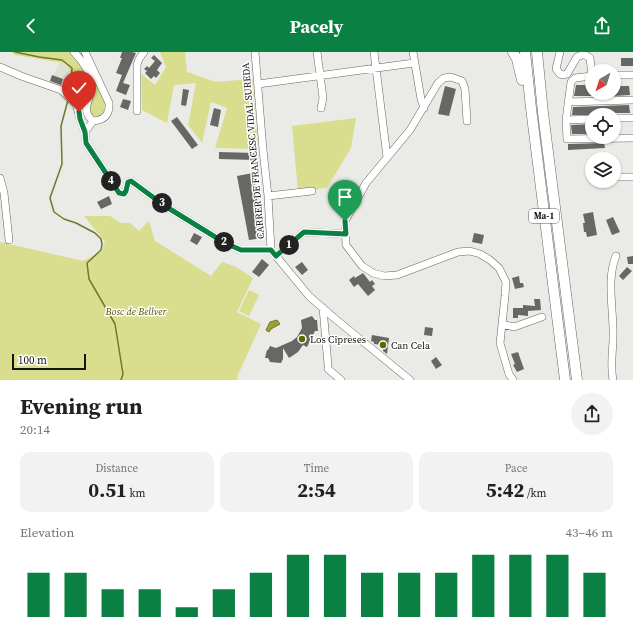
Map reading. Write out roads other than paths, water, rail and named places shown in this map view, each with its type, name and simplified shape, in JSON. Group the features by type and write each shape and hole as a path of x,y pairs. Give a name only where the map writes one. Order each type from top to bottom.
{"highway":[{"path":"513,52 520,70 537,188 545,218"},
{"name":"Ma-1","path":"525,52 565,380"},
{"name":"Ma-1","path":"537,52 543,112 577,380"},
{"path":"542,52 545,94 543,112"}],"street":[{"path":"74,52 82,60 87,70 92,88 86,109 87,115 93,120 100,120 110,110 109,103 85,52"},
{"path":"137,112 137,65 144,52"},
{"name":"CARRER DE FRANCESC VIDAL SUREDA","path":"255,52 262,150 268,196 271,250 309,296 409,380"},
{"path":"317,52 323,98 321,108"},
{"path":"374,52 387,157"},
{"path":"413,52 414,64 424,108"},
{"path":"560,52 556,69 560,74 567,74 577,57 584,54 590,58 591,64"},
{"path":"258,84 414,64"},
{"path":"0,67 61,90 76,104 85,132 86,143 119,193 124,194 128,182 131,181 165,206 225,243 241,250 271,250"},
{"path":"621,75 633,75"},
{"path":"585,76 575,78 571,82 566,120 567,139 633,138"},
{"path":"467,121 466,89 462,81 451,77 444,78 438,83 410,130 366,183 345,221 346,245 362,266 373,273 384,276 397,275 458,252 470,251 480,254 490,260 499,268 506,282 500,343 509,374 513,380"},
{"path":"568,102 633,100"},
{"path":"621,118 633,118"},
{"path":"566,120 585,119"},
{"path":"85,132 93,120"},
{"path":"621,177 633,177"},
{"path":"0,178 4,193 9,240"},
{"path":"268,196 312,190"},
{"path":"0,224 8,226"},
{"path":"276,256 304,232 346,234"},
{"path":"613,380 611,369 613,337 612,264 616,256"},
{"path":"323,308 328,367 341,380"},
{"path":"502,324 514,327 542,317"}],"waterway":[{"path":"15,52 62,60 72,68 70,95"},
{"path":"68,100 61,126 62,164 50,198 54,212 64,219 76,223 95,233 101,239 101,250 87,263 89,279 115,324 123,374 121,380"}],"place":[{"name":"Los Cipreses","path":"302,339"},
{"name":"Can Cela","path":"383,345"}],"park label":[{"name":"Bosc de Bellver","path":"136,311"}]}
